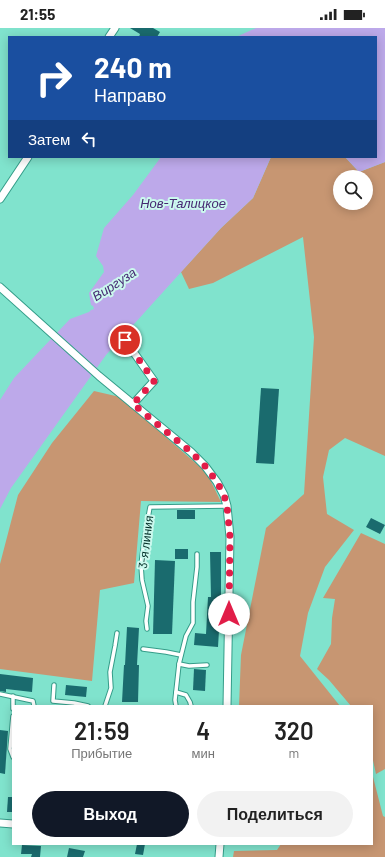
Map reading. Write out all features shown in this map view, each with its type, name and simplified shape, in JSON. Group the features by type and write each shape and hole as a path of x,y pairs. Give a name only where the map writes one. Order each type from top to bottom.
{"street":[{"path":"0,199 27,158"},
{"path":"0,286 99,376 191,452 205,466 217,482 224,495 227,506 230,537 227,705"},
{"path":"125,340 154,381 133,404"},
{"path":"0,823 12,824"},
{"path":"219,857 220,845"}],"lane":[{"name":"3-я линия","path":"147,629 146,621 148,606 142,580 141,566 150,507 227,506"},
{"path":"176,705 175,700 179,664 186,636 193,623 193,602 197,554"},
{"path":"106,705 111,688 110,672 117,633"},
{"path":"143,649 181,655"},
{"path":"179,664 189,666 206,665"},
{"path":"54,685 53,701 83,705"},
{"path":"176,692 186,694 191,705"},
{"path":"0,694 33,701 34,705"},
{"path":"12,696 13,705"},
{"path":"12,727 10,749 12,754"}],"shaded area":[{"path":"271,158 346,158 357,170 333,170 333,210 373,210 373,170 364,170 385,162 385,456 345,438 329,450 323,477 327,514 354,530 325,567 308,613 300,656 339,705 239,705 241,655 266,528 304,494 314,337 303,237 213,283 189,289 181,272 221,228 253,198"},
{"path":"94,391 120,397 207,473 221,502 141,501 134,583 100,590 92,681 0,669 0,564 18,495 52,443"},
{"path":"361,533 385,544 385,769 376,774 373,760 373,705 350,705 329,680 317,669 331,644 332,618 335,599 323,598"},
{"path":"373,777 383,816 385,817 385,857 233,857 234,851 277,850 280,845 373,845"}],"water":[{"path":"256,28 385,28 385,162 364,170 357,170 346,158 377,158 377,36 238,36"},
{"name":"Нов-Талицкое","path":"160,158 271,158 253,198 221,228 106,355 11,488 0,509 0,400 14,378 70,319 94,309 91,305 89,293 104,272 103,266 96,256 104,228 133,195"}],"building":[{"path":"130,28 153,28 160,32 158,36 139,36 140,34"},
{"path":"261,388 279,389 274,464 256,463"},
{"path":"177,510 195,510 195,519 177,519"},
{"path":"371,518 385,525 380,534 366,527"},
{"path":"175,549 188,549 188,559 175,559"},
{"path":"210,552 221,552 221,597 218,647 194,645 195,633 206,634 208,597 211,597"},
{"path":"155,560 175,561 172,634 153,634"},
{"path":"127,627 139,628 137,665 139,665 138,702 122,702"},
{"path":"194,669 206,670 205,691 193,690"},
{"path":"0,674 33,678 32,692 6,689 6,692 0,691"},
{"path":"66,685 87,687 86,697 65,695"},
{"path":"0,730 8,731 5,774 0,773"},
{"path":"8,797 12,797 12,812 7,812"},
{"path":"22,845 41,846 40,857 31,857 32,854 21,854"},
{"path":"137,845 145,845 143,855 135,854"},
{"path":"69,848 85,851 83,857 67,857"}],"route":[{"path":"125,340 154,381 133,404 191,452 205,466 217,482 224,495 227,506 230,537 229,614"}],"water label":[{"name":"Виргуза","path":"114,284"}]}
